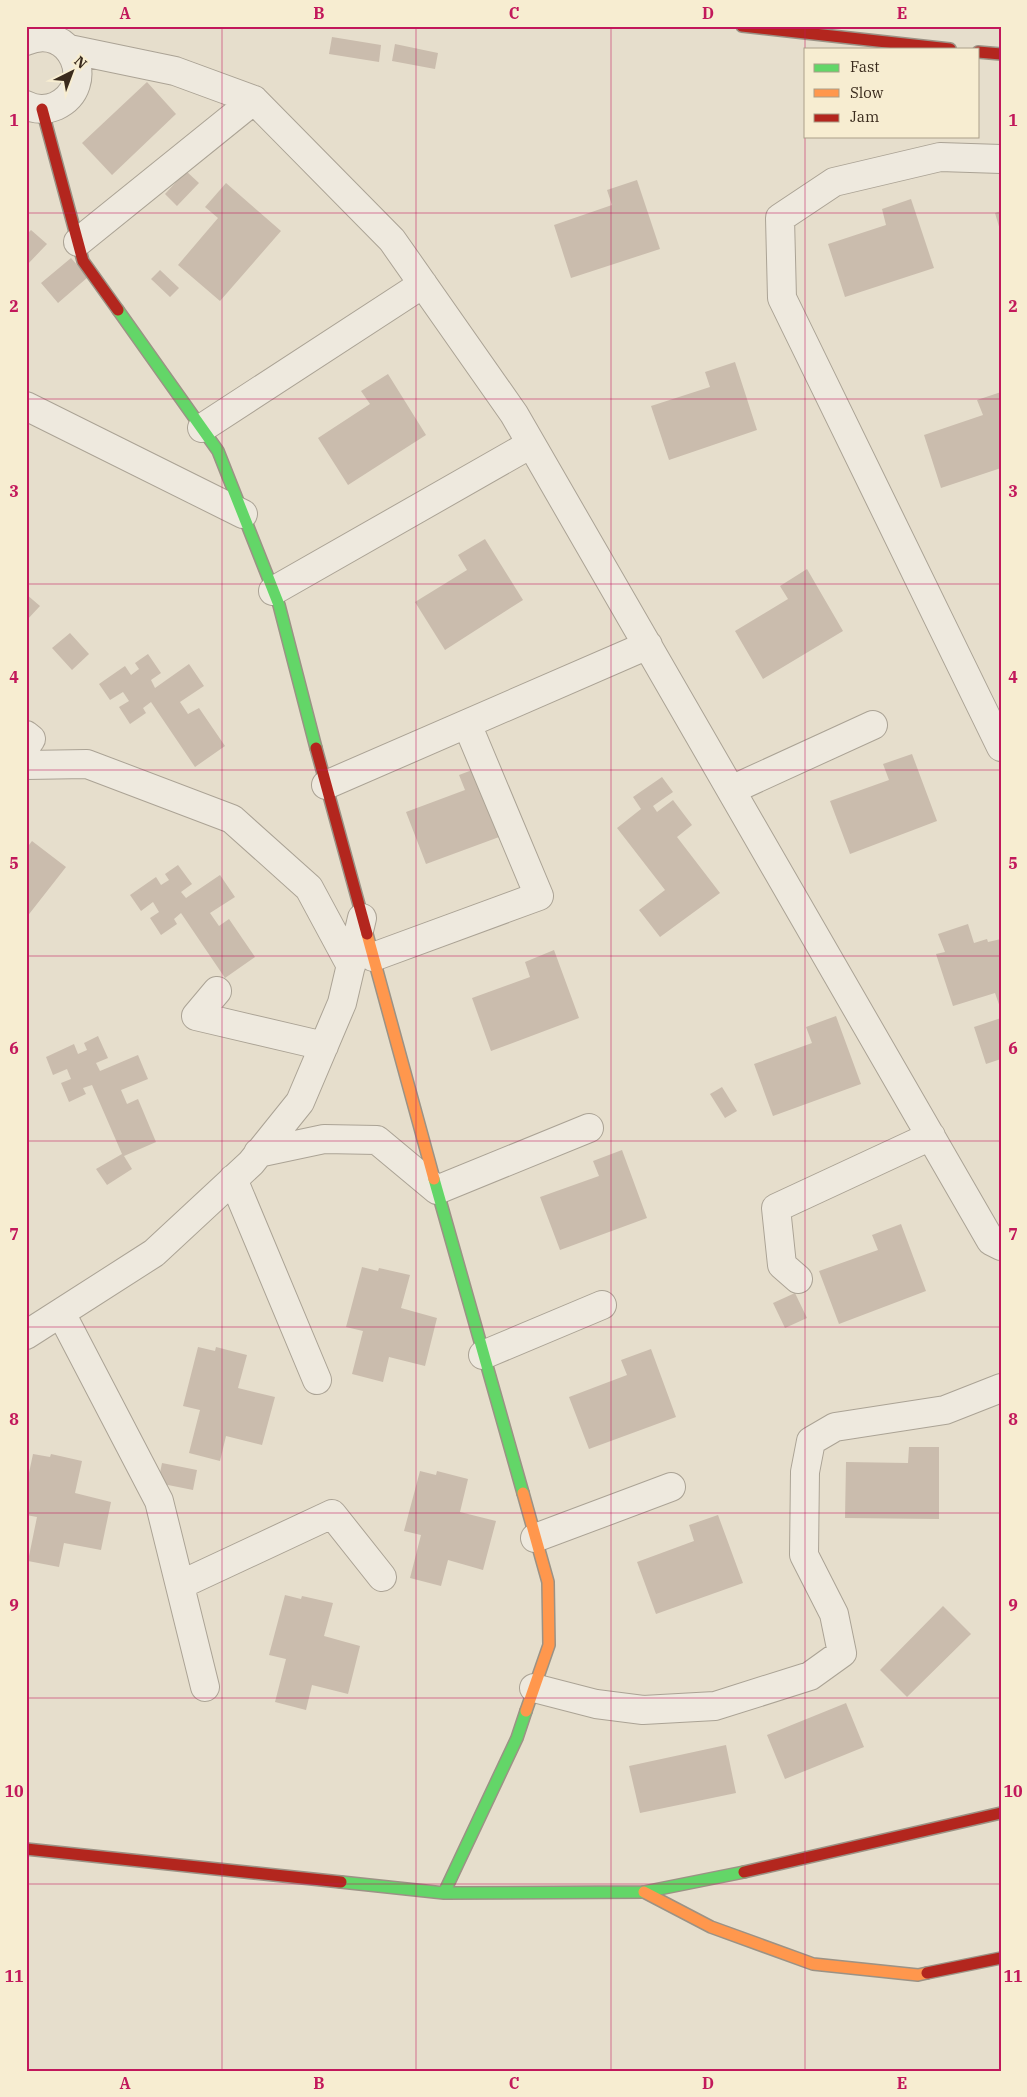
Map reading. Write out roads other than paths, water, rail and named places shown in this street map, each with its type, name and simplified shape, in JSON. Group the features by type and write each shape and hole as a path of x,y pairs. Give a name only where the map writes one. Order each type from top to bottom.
{"street":[{"path":"742,26 941,48"},
{"path":"28,39 52,38 69,48 174,71 254,100 392,240 514,414 991,1241 1001,1246"},
{"path":"26,1335 154,1253 258,1153 300,1102 362,961 362,918 273,591 218,451 83,261 34,107 64,102 74,88 78,70 69,48"},
{"path":"980,52 1001,54"},
{"path":"78,242 254,100"},
{"path":"1001,159 940,157 834,182 780,218 782,298 1001,747"},
{"path":"202,428 423,284"},
{"path":"26,406 243,514"},
{"path":"273,591 532,444"},
{"path":"326,785 648,645"},
{"path":"362,961 540,896 467,724"},
{"path":"731,790 873,725"},
{"path":"26,735 31,739 26,746"},
{"path":"26,764 87,764 232,819 309,888 362,961 437,1190 548,1582 549,1645 517,1738 444,1893"},
{"path":"217,991 196,1016 324,1046"},
{"path":"437,1190 589,1128"},
{"path":"798,1279 782,1265 776,1208 931,1136"},
{"path":"258,1153 324,1140 377,1140 437,1190"},
{"path":"233,1179 318,1380"},
{"path":"483,1355 602,1305"},
{"path":"61,1313 159,1501 205,1687"},
{"path":"534,1688 596,1704 643,1710 715,1706 810,1676 842,1653 834,1614 804,1555 805,1472 811,1441 835,1426 945,1410 1001,1388"},
{"path":"535,1538 671,1487"},
{"path":"180,1585 332,1514 382,1577"},
{"path":"26,1849 444,1893 644,1892 799,1862 1001,1813"},
{"path":"644,1892 711,1927 812,1964 918,1975 1001,1958"}]}
